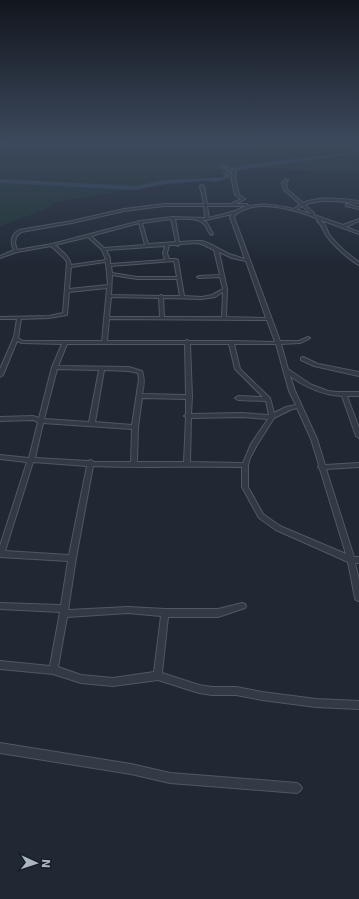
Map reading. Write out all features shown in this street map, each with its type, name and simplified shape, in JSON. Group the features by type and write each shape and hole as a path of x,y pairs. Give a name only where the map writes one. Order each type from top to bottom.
{"street":[{"path":"231,205 242,199 237,195 234,182"},
{"path":"285,182 285,189 303,204 312,213 312,216"},
{"path":"202,186 208,219"},
{"path":"296,209 303,204 326,200 359,202"},
{"path":"347,204 359,208"},
{"path":"16,251 13,245 14,237 18,232 24,230 72,222 133,209 164,205 283,206 296,209 359,233"},
{"path":"0,257 16,251 52,245 140,222 173,218 198,220 208,219 235,212 243,208 255,206"},
{"path":"235,212 232,216 233,221 278,343 292,391 314,439 321,467 351,560 359,598"},
{"path":"173,218 178,245"},
{"path":"320,219 319,221 323,224 327,233 345,253 359,264"},
{"path":"198,220 205,222 211,234"},
{"path":"342,227 359,220"},
{"path":"140,222 148,246"},
{"path":"88,235 102,249 109,264 110,286 104,342"},
{"path":"102,249 204,243 207,246 228,255 247,260"},
{"path":"0,318 49,317 65,314 70,266 66,257 52,245"},
{"path":"167,246 165,253 167,260"},
{"path":"216,249 225,289 224,319"},
{"path":"70,266 105,261 109,264 143,263 152,260 177,260 176,262 182,297"},
{"path":"110,274 138,278 179,278"},
{"path":"199,277 222,276"},
{"path":"67,291 110,286"},
{"path":"108,296 206,298 225,289"},
{"path":"161,296 162,318"},
{"path":"0,375 15,338 19,318"},
{"path":"106,318 268,319"},
{"path":"15,338 22,342 187,341 278,343 300,342 308,338"},
{"path":"187,341 189,397 187,416 187,464"},
{"path":"65,342 55,367 31,460 0,554 72,558"},
{"path":"231,342 238,369 246,379 268,399 272,418"},
{"path":"303,359 316,365 359,374"},
{"path":"55,367 132,369 140,372 142,379 135,427 134,465"},
{"path":"92,424 102,369"},
{"path":"285,369 309,387 327,393 344,395 359,394"},
{"path":"344,395 359,436"},
{"path":"140,396 189,397"},
{"path":"238,398 268,399"},
{"path":"299,406 288,408 272,418 254,444 245,465 244,487 261,516 278,528 351,560 359,560"},
{"path":"187,416 242,415 272,418"},
{"path":"0,419 33,418 42,421 135,427"},
{"path":"0,457 134,465 245,465"},
{"path":"53,670 65,612 72,558 91,462"},
{"path":"321,467 359,465"},
{"path":"0,606 65,612 128,610 218,614 242,606"},
{"path":"158,676 165,612"},
{"path":"0,665 53,670 80,679 113,682 158,676 199,689 212,691 236,692 316,703 359,705"},
{"path":"0,748 131,769 170,778 297,788"}],"shaded area":[{"path":"0,182 175,182 52,203 51,207 0,226"}],"waterway":[{"path":"19,182 136,188 167,182"}]}
